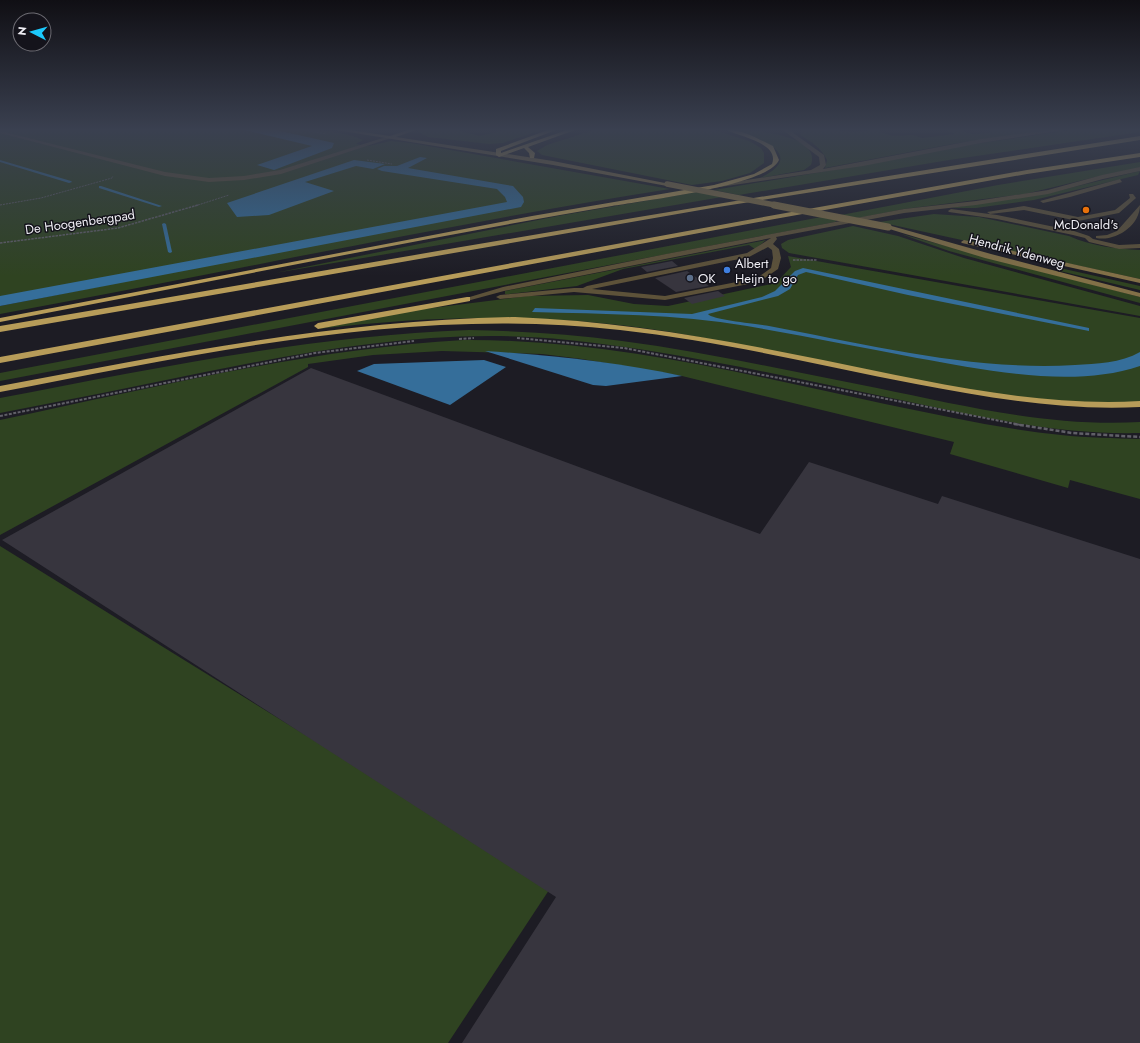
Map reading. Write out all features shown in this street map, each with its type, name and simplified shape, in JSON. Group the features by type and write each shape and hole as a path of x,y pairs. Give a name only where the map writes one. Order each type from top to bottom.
{"highway":[{"path":"0,320 532,218 715,187 742,179"},
{"path":"0,329 878,179"},
{"path":"0,360 990,179"},
{"path":"64,377 282,333 467,299"},
{"path":"0,389 286,338 362,327 452,320 531,320 619,327 677,335 1014,399 1084,405 1140,404"}],"main road":[{"name":"Hendrik Ydenweg","path":"639,179 964,242 1140,281"},
{"name":"Hendrik Ydenweg","path":"888,227 988,256 1140,295"}],"street":[{"path":"199,179 209,180 239,179"},
{"path":"715,187 768,179"},
{"path":"467,299 503,290 658,258 918,209 1020,197 1099,179"},
{"path":"963,212 1068,196 1128,179"},
{"path":"977,214 1013,209 1044,216 1062,216 1085,219 1117,212 1133,198 1131,195"},
{"path":"918,209 977,214 1087,237 1114,237 1123,230 1140,207"},
{"path":"467,299 574,290 749,255 769,244 780,235"},
{"path":"1087,237 1091,241 1119,247 1140,246"},
{"path":"574,290 666,298 759,280 774,269 777,258 774,249 769,244"}],"path":[{"path":"0,205 61,193 110,179"},
{"name":"De Hoogenbergpad","path":"0,243 118,228 170,214 236,192"},
{"path":"777,258 801,261 817,260"},
{"path":"455,339 479,338"},
{"path":"510,338 624,348 988,420 1072,433 1140,437"},
{"path":"0,416 315,353 418,341"}],"green space":[{"path":"0,179 612,179 670,189 419,233 0,314 0,306 510,206 0,299"},
{"path":"660,179 730,179 722,181 692,185"},
{"path":"782,179 837,179 739,195 714,190"},
{"path":"1037,179 1089,179 1025,194 904,209 858,218 841,215"},
{"path":"1108,179 1123,179 1034,200 976,208 951,208 1053,192"},
{"path":"697,192 722,197 275,273 558,216"},
{"path":"934,214 979,217 1069,236 1095,245 1140,250 1140,279 879,222"},
{"path":"821,217 837,220 835,222 0,381 0,373"},
{"path":"853,226 898,236 964,258 1140,306 1140,316 789,253 782,248 781,244 788,240"},
{"path":"901,234 1140,297 1140,303 949,251"},
{"path":"766,240 755,249 749,245 623,269 577,286 505,294 505,291"},
{"path":"788,256 1140,318 1140,403 1078,402 1017,397 926,382 671,332 627,326 538,319 494,318 407,321 318,329 416,310 528,296 588,295 634,304 668,306 776,283 791,267"},
{"path":"1060,268 1140,286 1140,290 1060,271"},
{"path":"469,330 565,335 654,346 718,356 1008,414 1107,423 1140,422 1140,433 1082,431 1024,424 967,414 782,375 611,345 568,340 476,336 385,342 295,355 0,413 0,398 175,365 292,346 350,339 410,333"},
{"path":"464,340 517,341 570,345 623,352 728,370 951,418 995,426 1071,436 1140,439 1140,499 1070,480 1068,488 950,454 954,442 682,376 582,359 542,354 442,351 373,355 308,364 308,367 0,535 0,420 230,371 347,352"},
{"path":"0,546 551,887 448,1043 0,1043"}],"water":[{"path":"299,179 316,179 305,182 334,191 269,215 237,217 227,203"},
{"path":"431,179 470,179 513,186 523,197 524,202 521,207 0,306 0,296 507,202 505,197 497,189"},
{"path":"803,268 1089,328 1089,331 908,295 806,272 798,275 790,289 778,296 708,314 726,320 769,326 921,355 960,360 1036,366 1075,365 1117,361 1140,352 1140,366 1114,373 1086,376 1058,377 1029,375 971,368 720,322 640,315 532,312 535,308 692,314 762,297 775,291 795,271"},
{"path":"485,351 584,360 682,376 606,386 593,385"},
{"path":"484,360 506,367 450,405 357,371 374,364"}],"building":[{"path":"672,261 678,266 647,272 641,267"},
{"path":"687,271 709,286 676,292 655,278"},
{"path":"718,291 725,296 692,304 684,298"},
{"path":"311,368 760,534 809,462 938,504 942,496 1140,559 1140,1043 462,1043 556,897 2,540"}],"waterway":[{"path":"59,179 70,182"},
{"path":"100,187 160,206"},
{"path":"164,224 170,252"}],"place":[{"name":"McDonald's","path":"1086,210"},
{"name":"Albert Heijn to go","path":"727,270"},
{"name":"OK","path":"690,278"}]}
